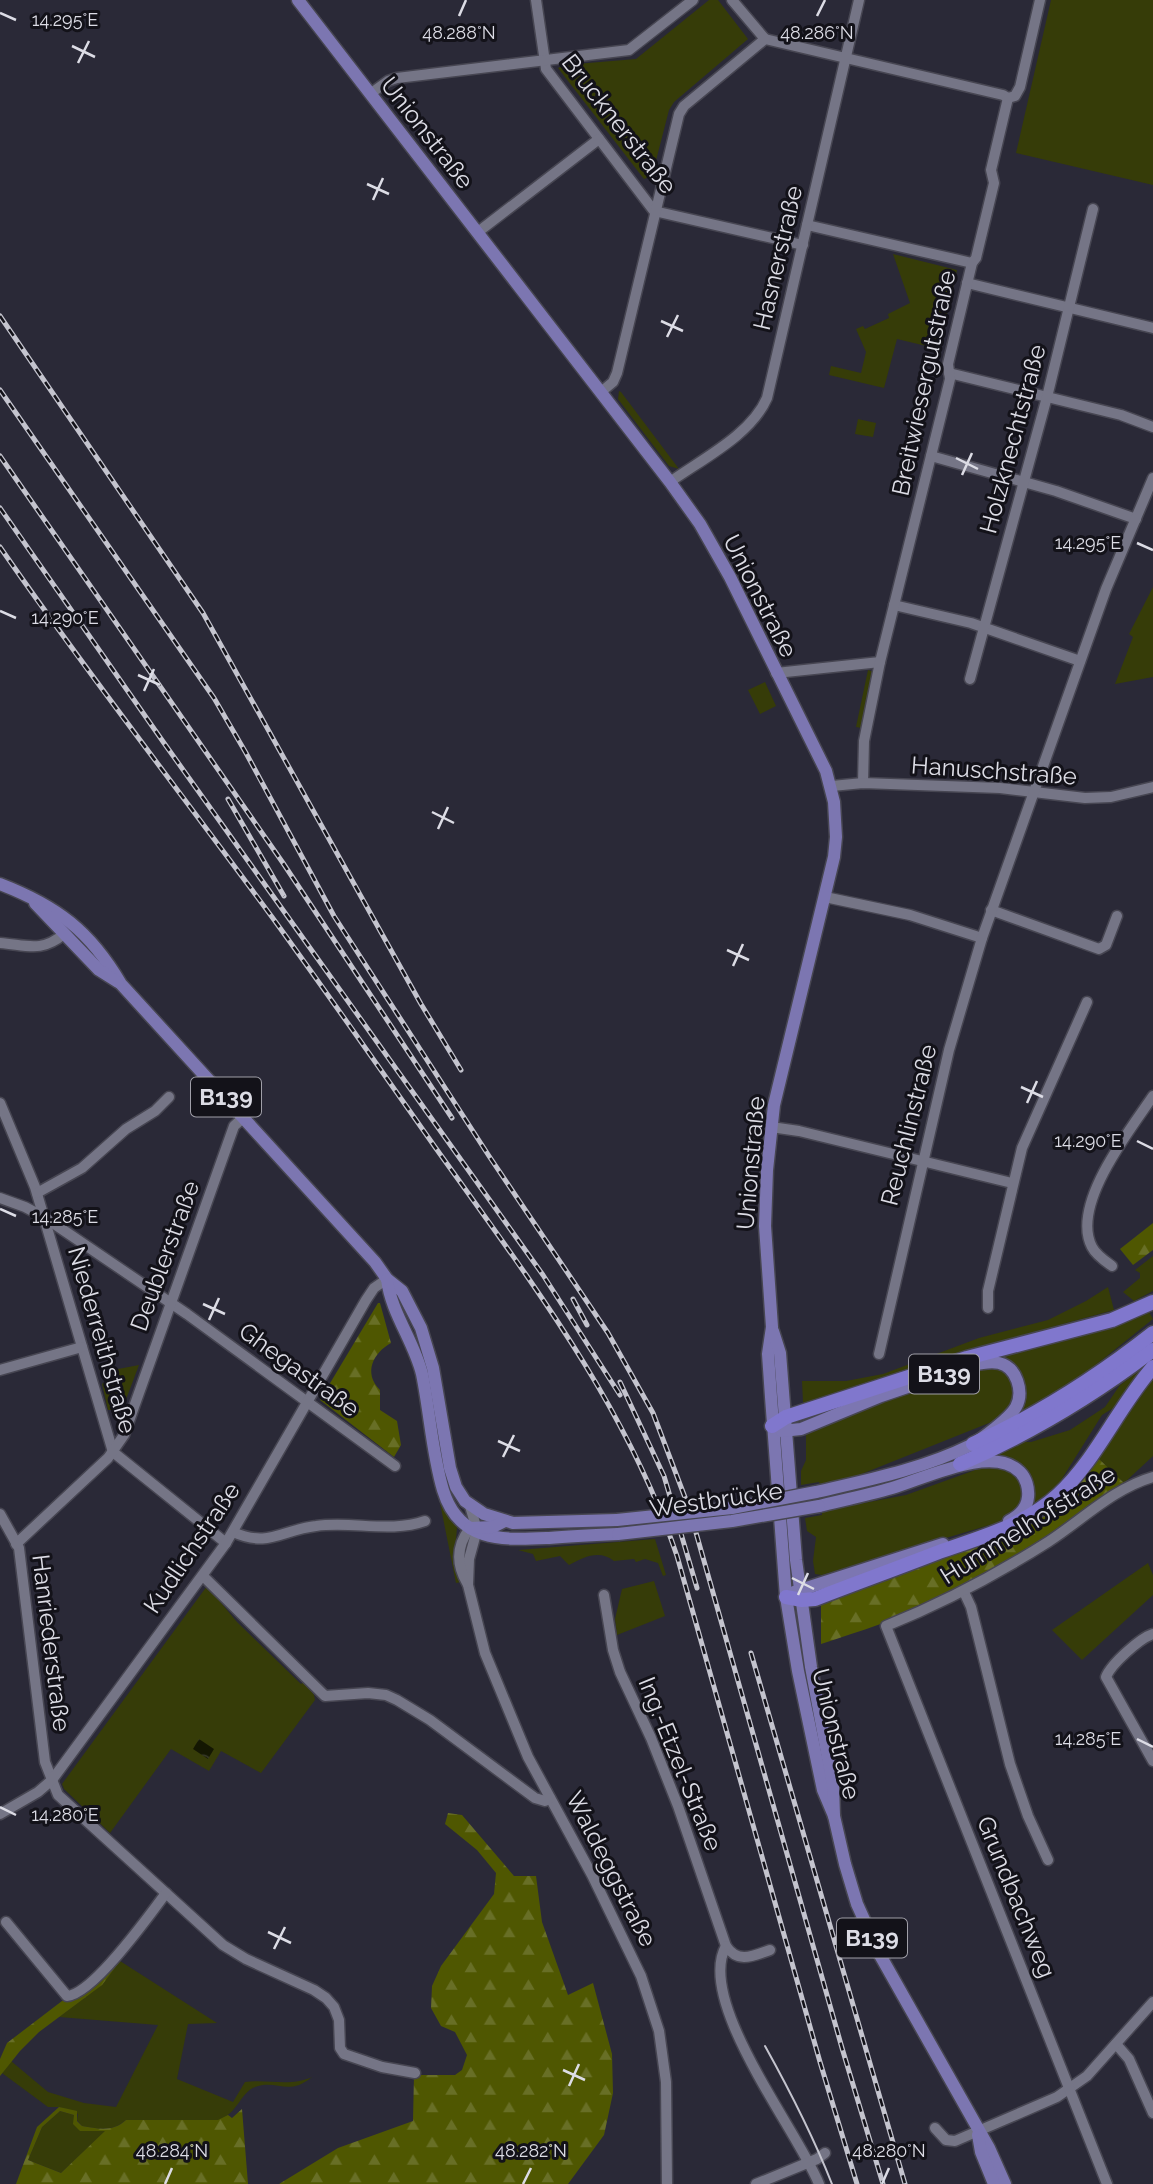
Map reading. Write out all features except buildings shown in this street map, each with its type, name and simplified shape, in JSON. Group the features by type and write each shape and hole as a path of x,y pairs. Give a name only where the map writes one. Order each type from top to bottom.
{"highway":[{"path":"772,1426 787,1424 967,1358 1112,1320 1153,1302"},
{"path":"973,1444 1025,1419 1064,1396 1153,1333"},
{"path":"960,1464 1045,1422 1086,1398 1153,1350"},
{"path":"786,1597 801,1594 815,1599 995,1534 1027,1518 1058,1495 1073,1479 1153,1367"}],"main road":[{"name":"Unionstraße","path":"298,0 700,524 724,566 832,786 836,837 825,897 778,1087 771,1127 765,1226 772,1327 768,1353 772,1426 786,1597 798,1671 823,1790 834,1816 850,1881 866,1926 895,1984 989,2148 1005,2184"},
{"name":"B139","path":"0,884 51,907 66,918 108,962 121,984 245,1116 375,1262 387,1279 402,1291 421,1328 433,1368 450,1468 456,1487 470,1506 505,1521 617,1527"},
{"name":"B139","path":"30,897 99,970 121,984"},
{"name":"B139","path":"387,1279 389,1295 413,1346 421,1371 443,1490 455,1514 475,1529 506,1540 617,1527"},
{"name":"Unionstraße","path":"772,1327 780,1353 801,1594 833,1786 834,1816"},
{"name":"B139","path":"787,1424 802,1429 935,1377 984,1362 1000,1363 1015,1376 1019,1399 1010,1415 973,1444 818,1499"},
{"name":"B139","path":"801,1594 989,1530 1015,1518 1028,1499 1028,1486 1024,1476 1015,1468 996,1462 960,1464 895,1487 818,1499"},
{"name":"Westbrücke","path":"617,1527 732,1521 818,1499"},
{"path":"475,1529 493,1527 505,1521"},
{"name":"Unionstraße","path":"978,2131 981,2152 994,2184"}],"street":[{"name":"Brucknerstraße","path":"536,0 546,69 654,211 803,245"},
{"path":"370,94 397,78 629,50 693,0"},
{"path":"732,0 765,39 1003,95 1008,99"},
{"name":"Hasnerstraße","path":"670,482 740,432 761,410 769,391 859,0"},
{"name":"Breitwiesergutstraße","path":"863,783 864,741 880,662 931,456 967,283 976,258 993,186 991,170 1008,99 1014,96 1020,87 1040,0"},
{"path":"601,392 613,382 617,373 679,114 684,106 765,39"},
{"path":"478,233 599,139"},
{"name":"Holzknechtstraße","path":"970,679 1047,397 1093,209"},
{"path":"807,225 972,263"},
{"path":"967,283 1153,328"},
{"path":"949,373 1121,415 1153,427"},
{"path":"931,456 1024,481 1136,519"},
{"name":"Reuchlinstraße","path":"879,1354 949,1050 982,937 1106,589 1153,478"},
{"path":"894,605 985,628 1080,661"},
{"path":"776,673 880,662"},
{"name":"Hanuschstraße","path":"832,786 863,783 1034,791 1096,798 1153,787"},
{"path":"825,897 910,915 982,937"},
{"path":"991,910 1099,948 1106,945 1117,916"},
{"path":"0,943 42,946 52,944 64,934"},
{"path":"988,1308 988,1291 1012,1183 1026,1136 1087,1002"},
{"path":"1112,1266 1099,1256 1091,1244 1088,1224 1091,1205 1111,1160 1153,1096"},
{"path":"37,1193 82,1168 126,1129 155,1111 169,1097"},
{"name":"Niederreithstraße","path":"0,1103 37,1193 113,1452 226,1543"},
{"name":"Deublerstraße","path":"16,1544 113,1452 124,1435 234,1126 245,1116"},
{"path":"771,1127 799,1131 1012,1183"},
{"name":"Ghegastraße","path":"0,1198 44,1217 171,1303 395,1466"},
{"name":"Kudlichstraße","path":"0,1814 38,1792 52,1780 203,1576 233,1532 369,1294 387,1279"},
{"path":"0,1370 82,1347"},
{"name":"Hummelhofstraße","path":"886,1626 964,1592 1040,1547 1126,1488 1153,1477"},
{"path":"470,1506 475,1529"},
{"name":"Hanriederstraße","path":"0,1514 16,1544 45,1762 52,1780"},
{"path":"233,1532 261,1540 317,1525 406,1525 425,1521"},
{"name":"Waldeggstraße","path":"475,1529 461,1542 458,1558 468,1585 485,1653 498,1688 513,1726 632,1956 647,1991 656,2022 666,2082 667,2184"},
{"path":"203,1576 325,1696 340,1697 368,1692 386,1695 430,1720 535,1798 545,1801 550,1798"},
{"path":"964,1592 971,1607 1010,1764 1028,1816 1048,1860"},
{"name":"Ing.-Etzel-Straße","path":"604,1595 613,1650 620,1672 651,1738 678,1806 726,1946 721,1955 721,1979 734,2024 771,2100 810,2162 819,2184"},
{"name":"Grundbachweg","path":"886,1626 1107,2184"},
{"path":"1153,1634 1144,1637 1112,1666 1106,1677 1153,1761"},
{"path":"52,1780 58,1795 233,1952 326,1998 334,2007 339,2020 340,2048 344,2054 382,2067 415,2073"},
{"path":"6,1922 67,1996 72,1996 83,1990 115,1958 166,1894"},
{"path":"726,1946 731,1954 745,1958 770,1950"},
{"path":"934,2128 949,2141 1058,2097 1087,2076 1153,2002"},
{"path":"1116,2044 1129,2059 1153,2113"},
{"path":"757,2184 825,2153"}],"green space":[{"path":"709,0 718,0 748,39 674,102 669,110 652,176 644,179 558,68 564,65 636,59"},
{"path":"1051,0 1153,0 1153,185 1016,153"},
{"path":"893,254 957,270 939,349 897,339 884,388 829,375 831,366 861,373 866,352 856,329 863,326 865,329 889,318 888,314 910,303"},
{"path":"619,391 679,469 669,466 618,399"},
{"path":"858,419 876,423 873,437 855,434"},
{"path":"1153,587 1153,677 1115,684 1133,637 1129,634"},
{"path":"868,670 874,672 862,728 856,727"},
{"path":"765,682 776,706 760,714 748,690"},
{"path":"1153,1223 1153,1250 1133,1265 1120,1249"},
{"path":"1153,1256 1153,1291 1134,1301 1123,1292 1140,1278 1140,1273 1135,1270"},
{"path":"1108,1287 1114,1310 958,1353 808,1404 803,1402 802,1381 846,1381 883,1374 979,1338 1048,1320"},
{"path":"378,1303 391,1343 379,1352 371,1370 380,1390 380,1410 397,1421 401,1445 394,1457 320,1400"},
{"path":"1149,1312 1153,1319 1077,1380 1016,1417 1024,1398 1000,1357 1104,1330"},
{"path":"139,1365 122,1410 108,1410 102,1384 113,1376 113,1370"},
{"path":"980,1368 1002,1370 1012,1384 1010,1405 994,1421 854,1477 820,1485 819,1482 801,1485 801,1471 806,1460 806,1433 886,1400"},
{"path":"1140,1370 1115,1407 1102,1415 1053,1493 1031,1509 1034,1489 1028,1473 1015,1462 996,1455 1021,1442 1031,1442 1070,1430 1105,1407 1120,1385"},
{"path":"1153,1379 1153,1456 1124,1483 1098,1458"},
{"path":"1098,1458 1124,1483 1079,1515 962,1587 923,1607 821,1644 821,1602 1063,1499"},
{"path":"994,1467 1015,1476 1023,1490 1020,1506 1003,1521 822,1575 815,1574 813,1561 816,1537 807,1531 805,1518 822,1515 822,1511 906,1495 978,1469"},
{"path":"439,1498 457,1527 455,1553 461,1582 456,1583"},
{"path":"655,1539 666,1575 663,1576 658,1563 645,1559 636,1562 634,1559 614,1561 609,1557 597,1555 569,1565 560,1556 536,1561 533,1554 518,1550"},
{"path":"1148,1563 1153,1575 1153,1595 1082,1660 1052,1630"},
{"path":"654,1581 665,1616 617,1635 615,1619 622,1589"},
{"path":"207,1586 237,1622 301,1684 304,1682 315,1700 261,1773 221,1751 209,1771 171,1749 110,1833 62,1784"},
{"path":"448,1813 462,1815 514,1876 536,1876 542,1922 568,1995 593,1983 612,2054 613,2093 604,2135 568,2184 279,2184 338,2148 413,2121 414,2075 455,2075 462,2070 467,2055 455,2032 441,2026 431,2008 432,1986 441,1966 494,1894 496,1873 477,1850 445,1824"},
{"path":"120,1961 217,2023 188,2024 177,2079 233,2102 245,2082 295,2082 312,2077 296,2086 255,2087 231,2113 219,2120 126,2120 116,2126 100,2129 82,2126 77,2120 78,2114 59,2107 48,2107 2,2073 11,2061 48,2092 84,2103 116,2107 158,2025 59,2017 101,1985"},
{"path":"120,1961 102,1985 39,2032 0,2076 0,2059 7,2043 62,2001 86,1992"},
{"path":"59,2107 77,2111 77,2121 82,2126 100,2129 111,2128 126,2120 218,2120 228,2115 232,2118 242,2109 248,2184 16,2184 37,2127","holes":["60,2111 74,2115 73,2124 80,2131 105,2131 61,2173 28,2160 42,2127"]},
{"path":"60,2111 74,2115 80,2131 106,2131 61,2173 28,2160 42,2127"}],"water":[{"path":"199,1739 214,1749 208,1759 193,1749"}],"tram line":[{"path":"765,2046 801,2114 832,2184"}],"railway":[{"path":"0,316 203,613 421,1004 461,1070"},
{"path":"0,390 214,698 334,916 489,1156 608,1333 653,1413 689,1508 883,2184"},
{"path":"0,456 283,863 452,1118"},
{"path":"0,508 543,1275 620,1395"},
{"path":"0,547 100,687 272,917 539,1293 631,1446 656,1500 677,1556 857,2184"},
{"path":"228,799 284,896"},
{"path":"573,1299 587,1325"},
{"path":"620,1382 664,1476 697,1588"},
{"path":"751,1653 905,2184"}]}
